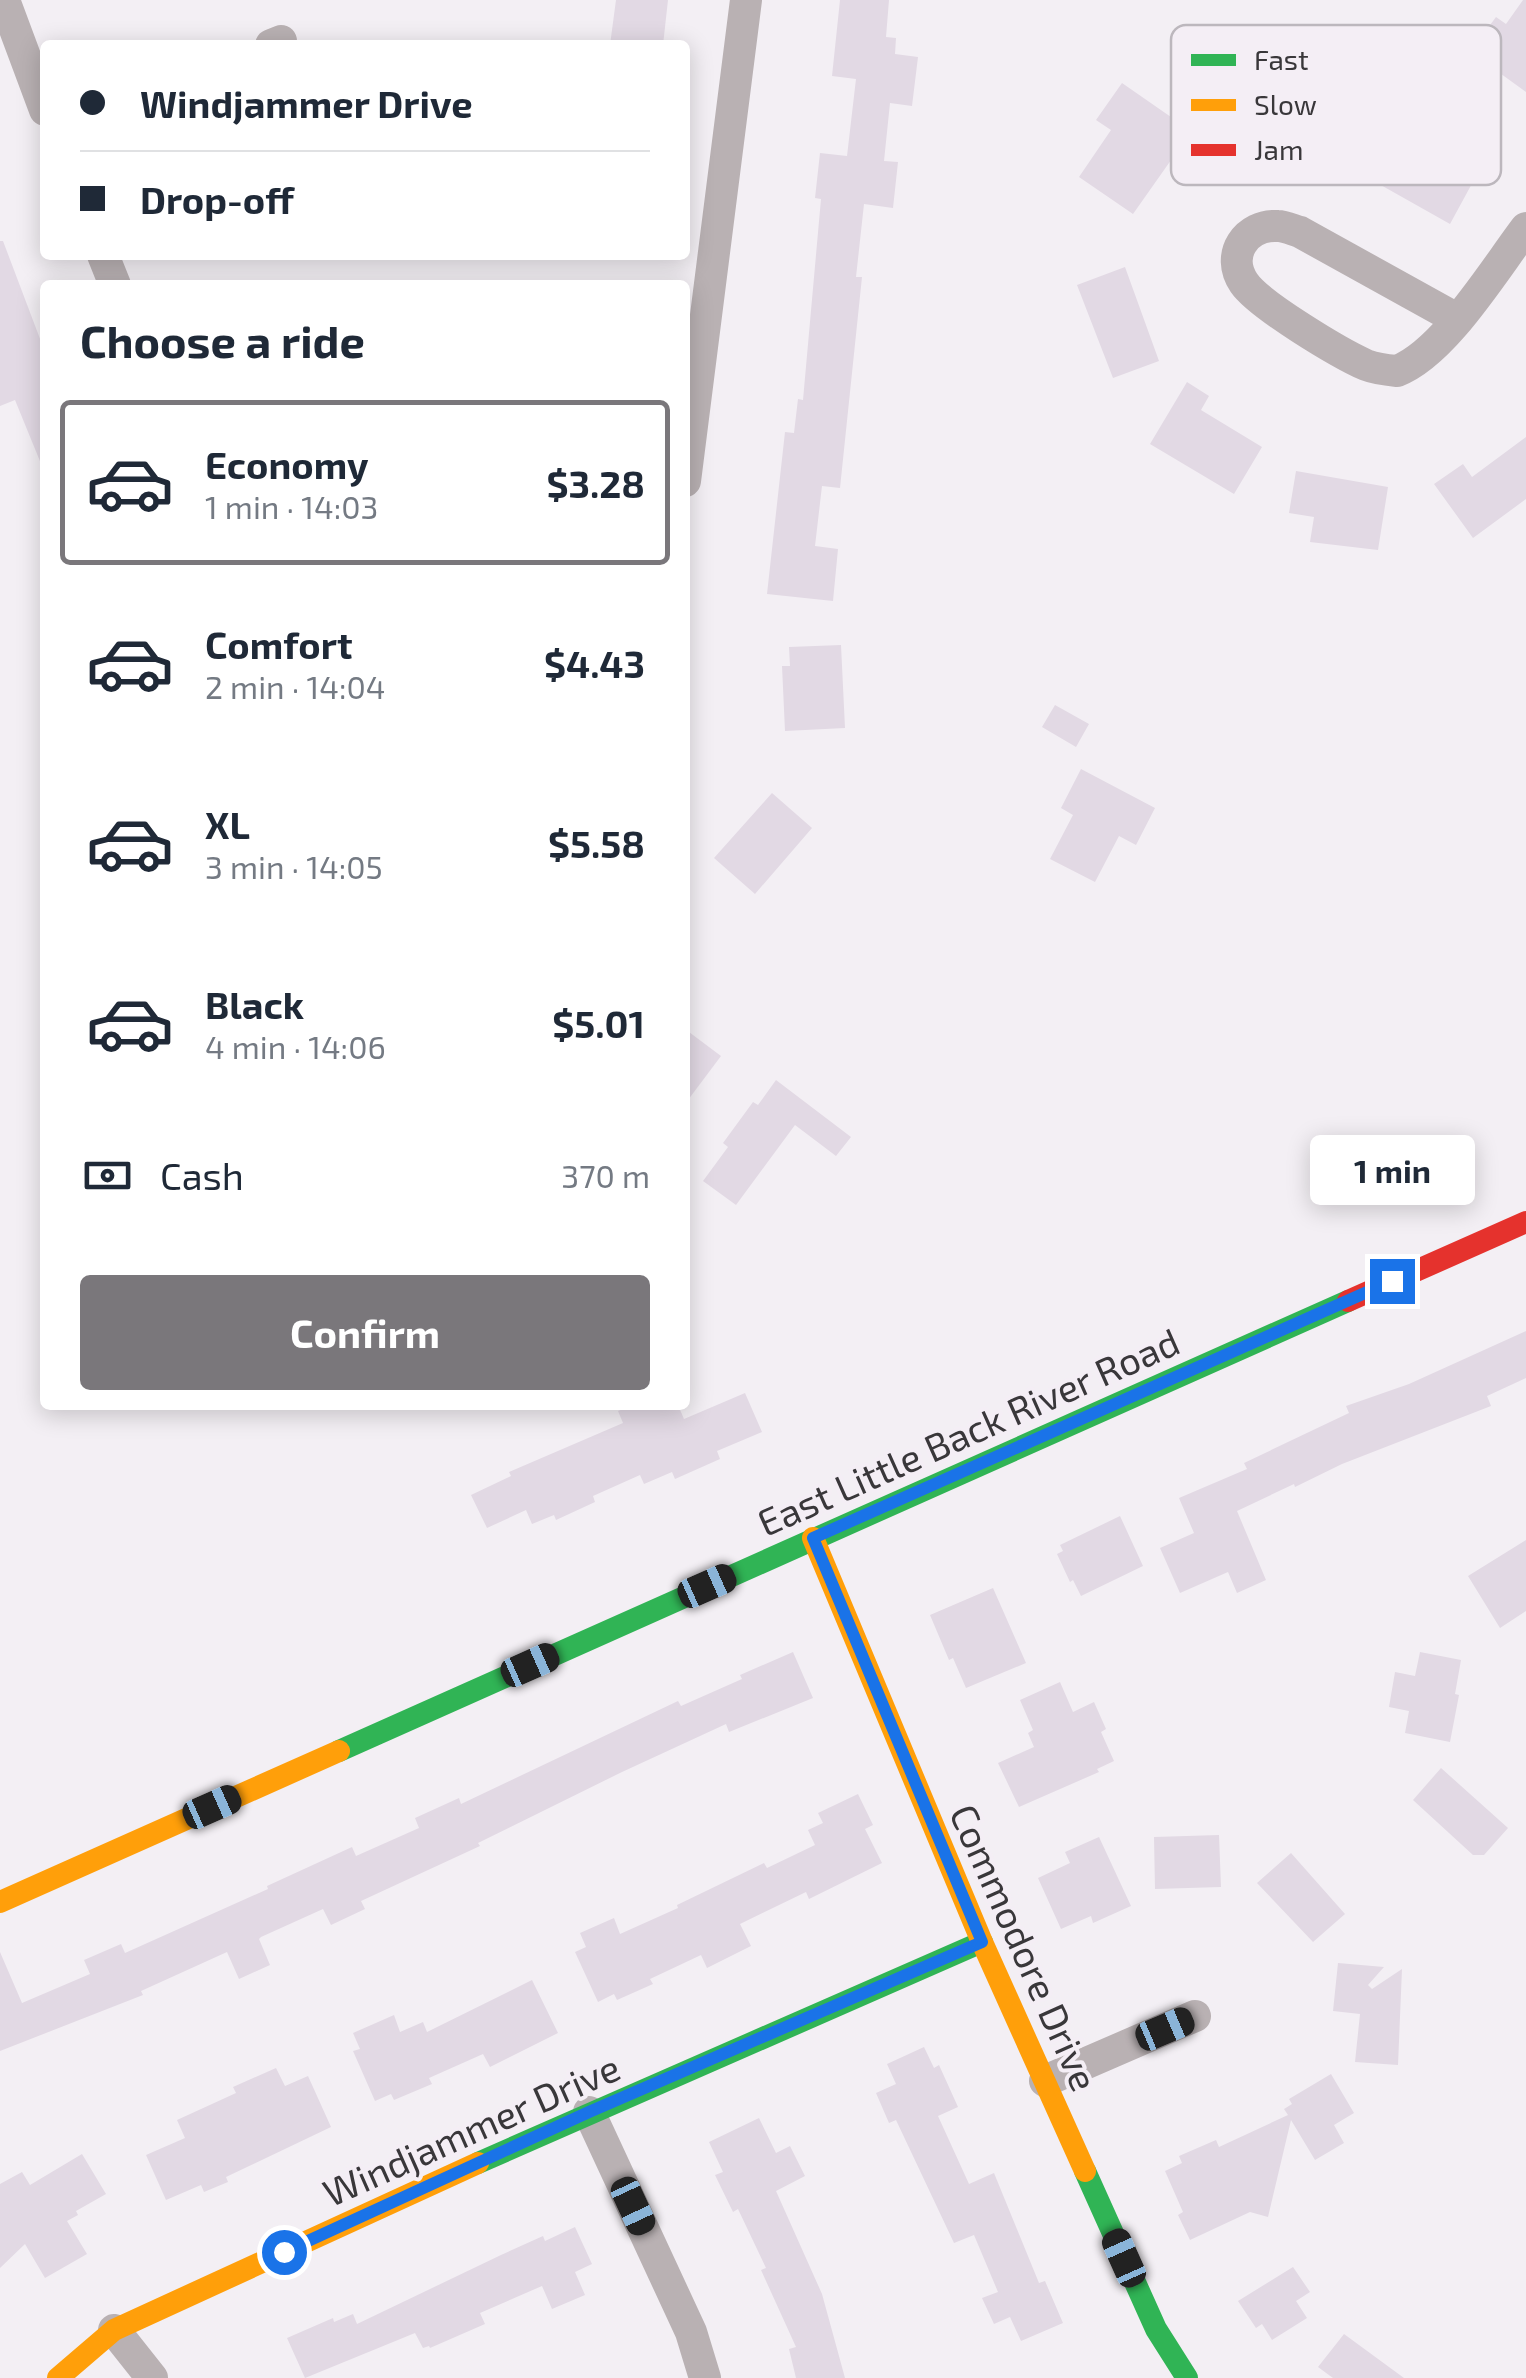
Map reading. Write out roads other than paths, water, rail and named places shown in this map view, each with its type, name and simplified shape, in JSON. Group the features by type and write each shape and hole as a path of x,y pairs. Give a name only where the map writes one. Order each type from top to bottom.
{"street":[{"path":"4,0 40,97"},
{"path":"690,442 746,0"},
{"path":"1457,318 1300,232 1280,226 1258,228 1240,242 1235,260 1241,279 1258,301 1365,364 1397,371 1428,354 1457,318 1526,228"},
{"name":"East Little Back River Road","path":"0,1902 1526,1222"},
{"name":"Commodore Drive","path":"813,1538 982,1942 1156,2329 1187,2378"},
{"name":"Windjammer Drive","path":"58,2378 114,2330 589,2112 982,1942"},
{"path":"1045,2081 1195,2016"},
{"path":"589,2112 691,2332 705,2378"},
{"path":"114,2330 152,2378"}]}
